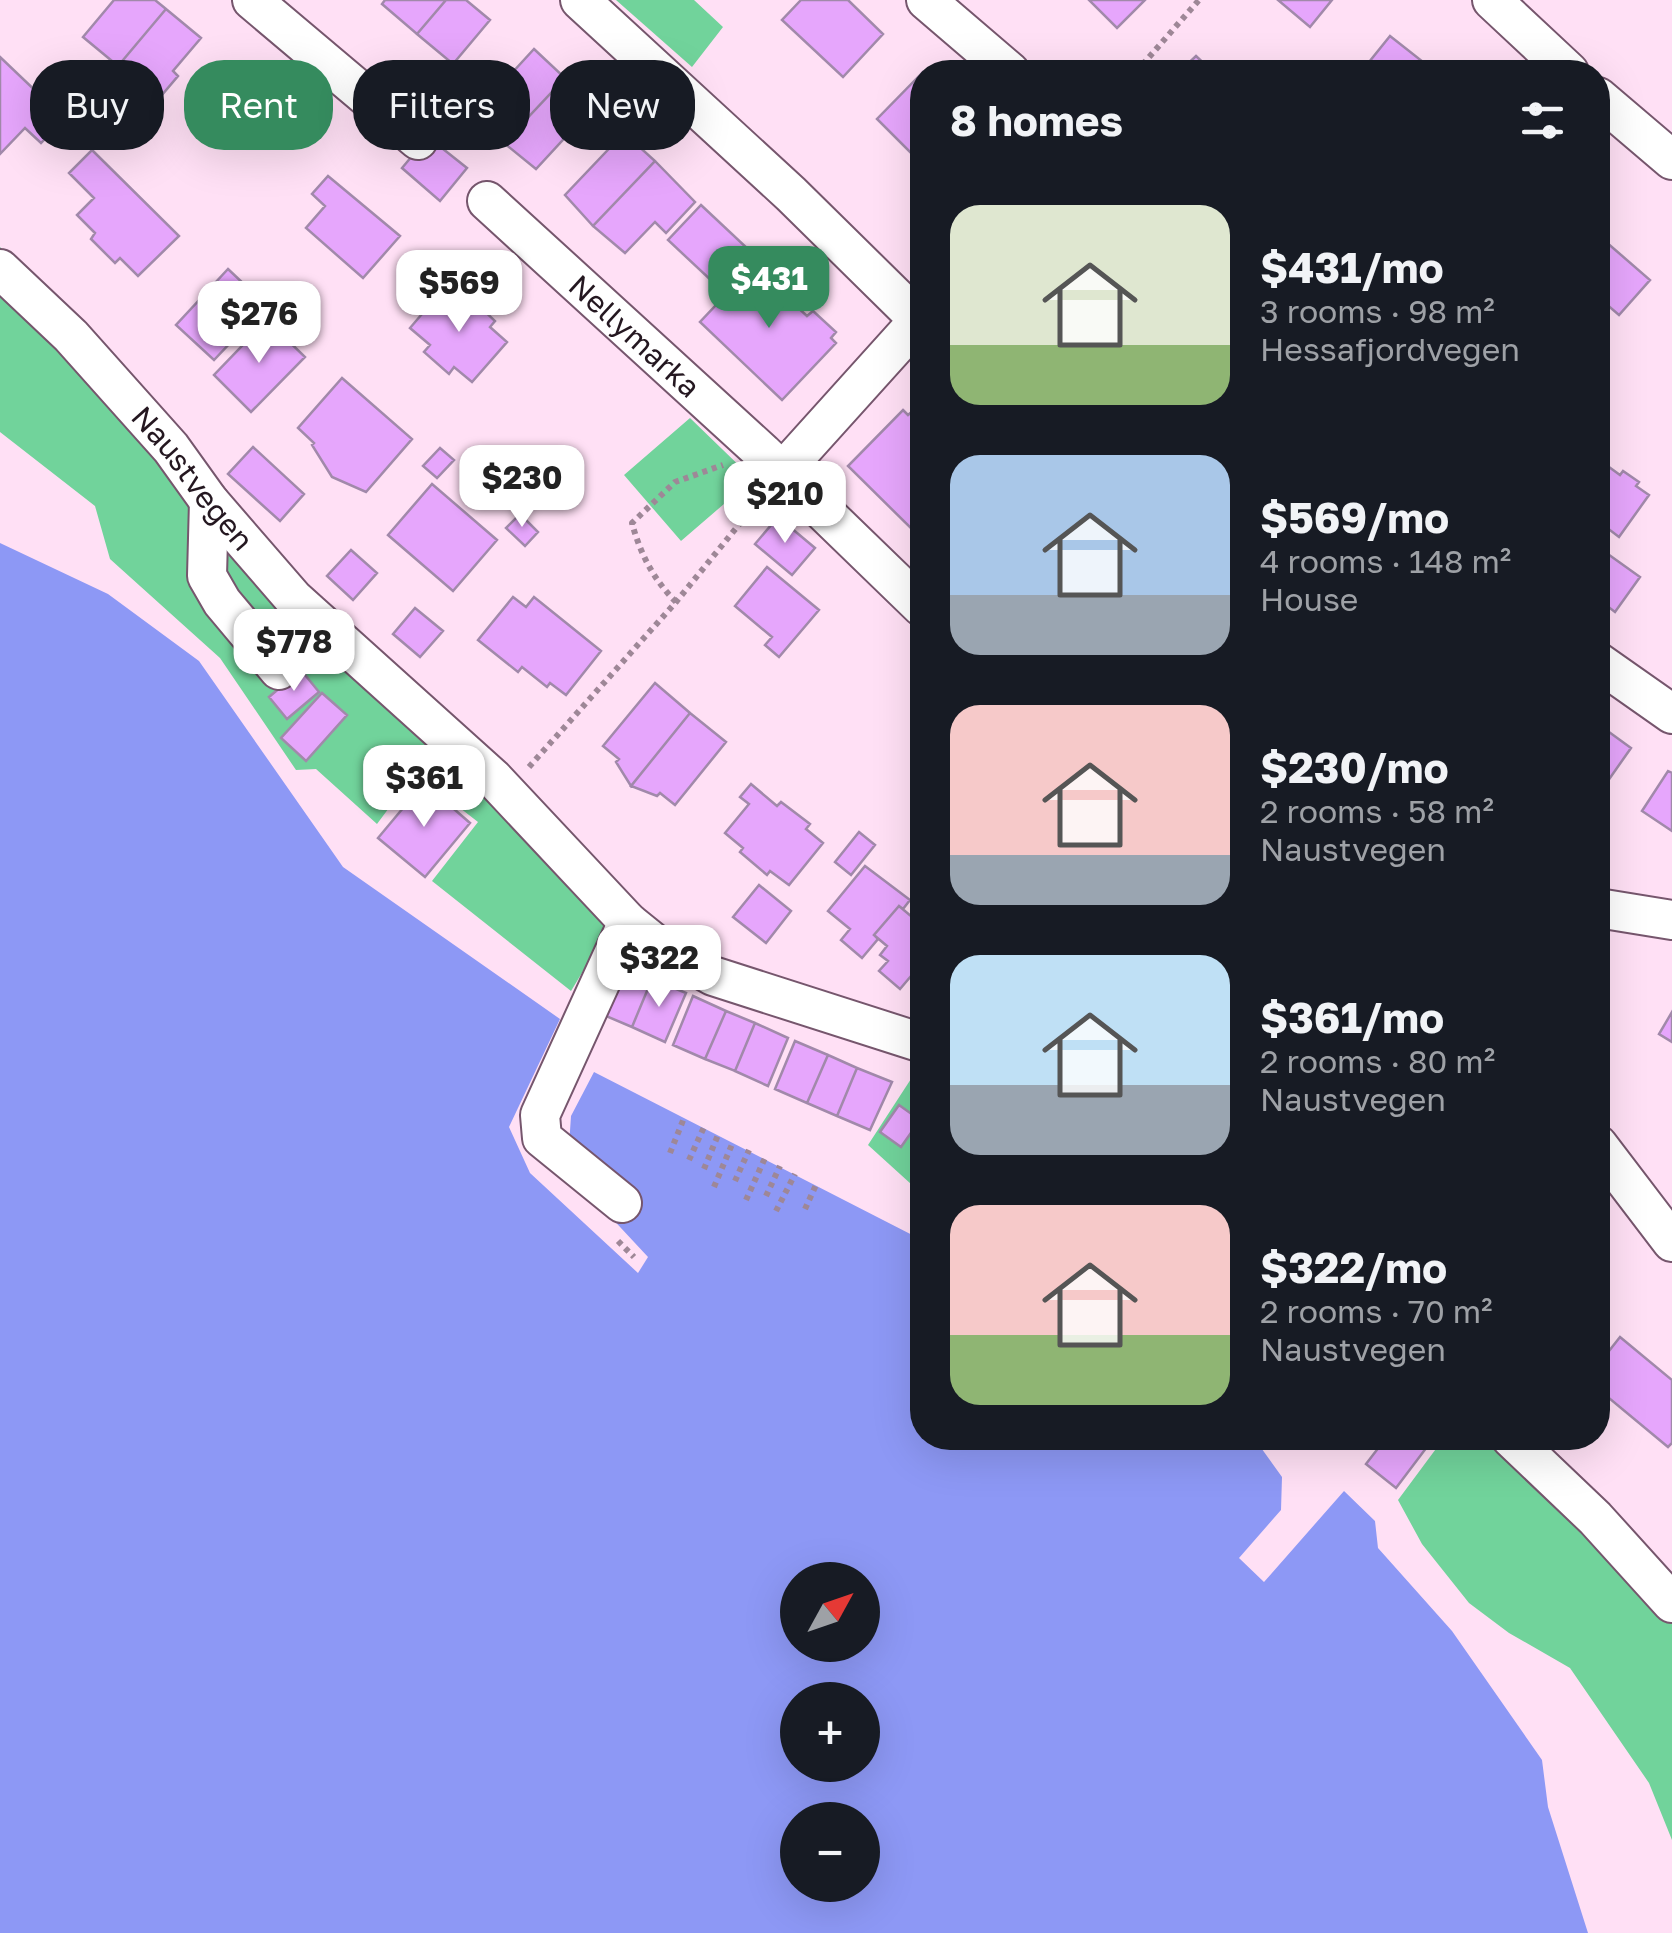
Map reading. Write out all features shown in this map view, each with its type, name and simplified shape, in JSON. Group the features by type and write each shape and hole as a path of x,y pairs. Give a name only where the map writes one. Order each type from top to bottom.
{"street":[{"path":"252,0 353,85"},
{"path":"580,0 791,194 910,311"},
{"path":"926,0 996,60"},
{"path":"1492,0 1556,60"},
{"path":"1610,108 1672,160"},
{"name":"Nellymarka","path":"487,201 910,595"},
{"name":"Naustvegen","path":"0,270 72,336 293,598 507,793 628,922 654,943 713,976 910,1039"},
{"path":"772,463 910,332"},
{"path":"209,502 206,576 222,602 279,670"},
{"path":"1610,670 1672,714"},
{"path":"1610,910 1672,920"},
{"path":"622,1203 542,1138 540,1115 628,922"},
{"path":"1610,1161 1672,1242"},
{"path":"1524,1450 1595,1518 1672,1604"}],"path":[{"path":"1146,60 1199,0"},
{"path":"507,793 676,602 772,463"},
{"path":"676,602 660,586 638,547 632,522 675,482 772,463"},
{"path":"670,1153 684,1118"},
{"path":"688,1160 704,1128"},
{"path":"704,1169 718,1134"},
{"path":"714,1187 734,1142"},
{"path":"735,1181 748,1150"},
{"path":"746,1200 765,1158"},
{"path":"766,1196 780,1166"},
{"path":"776,1211 794,1174"},
{"path":"805,1208 816,1184"}],"green space":[{"path":"616,0 694,0 723,27 695,63 695,60 684,60"},
{"path":"0,247 94,337 318,602 623,905 571,991 432,881 478,822 415,773 377,824 316,769 296,770 220,658 110,559 95,506 0,432"},
{"path":"690,418 753,479 681,541 624,475"},
{"path":"910,1080 910,1183 868,1145"},
{"path":"1435,1450 1498,1450 1672,1624 1672,1840 1649,1783 1570,1668 1509,1633 1469,1603 1422,1544 1398,1500"}],"water":[{"path":"0,543 108,594 199,661 343,867 560,1019 509,1127 530,1173 638,1273 648,1257 579,1183 569,1146 571,1116 594,1072 910,1234 910,1450 1263,1450 1282,1477 1281,1510 1239,1558 1264,1582 1344,1491 1375,1521 1378,1548 1452,1631 1542,1760 1548,1807 1588,1933 0,1933"}],"building":[{"path":"114,0 155,0 166,9 123,60 111,60 83,37"},
{"path":"385,0 446,0 417,34 382,4"},
{"path":"446,0 466,0 490,20 456,60 448,60 417,34"},
{"path":"801,0 848,0 883,34 843,77 782,20"},
{"path":"1089,0 1145,0 1117,28"},
{"path":"1278,0 1332,0 1310,27"},
{"path":"166,9 201,38 173,71 178,76 164,92 164,60 123,60"},
{"path":"1390,36 1421,60 1371,60"},
{"path":"534,49 550,64 550,94 530,115 530,60 524,60"},
{"path":"0,57 30,86 30,133 25,128 0,154"},
{"path":"910,85 910,152 877,119"},
{"path":"550,94 550,150 554,150 536,169 513,150 530,150 530,115"},
{"path":"92,150 179,236 138,276 120,258 115,263 91,239 95,233 77,215 94,198 69,173"},
{"path":"417,150 444,150 467,168 440,201 402,168"},
{"path":"608,150 643,150 655,161 593,226 565,195"},
{"path":"655,161 695,202 666,233 655,222 625,253 593,226"},
{"path":"328,176 400,236 363,278 306,228 325,206 312,194"},
{"path":"701,205 748,249 715,284 668,240"},
{"path":"1610,245 1650,280 1619,315 1610,307"},
{"path":"764,264 787,287 781,292 807,316 813,311 836,332 831,338 836,343 782,400 700,322 753,266 758,270"},
{"path":"228,269 266,305 214,360 176,325"},
{"path":"445,287 465,305 471,298 495,321 490,327 507,342 472,382 454,367 449,374 424,352 430,345 410,328"},
{"path":"267,320 305,357 251,412 214,375"},
{"path":"342,378 412,439 366,492 332,477 314,443 298,428"},
{"path":"903,410 910,413 910,527 848,466"},
{"path":"253,447 304,494 280,521 228,474"},
{"path":"440,448 454,460 437,478 423,466"},
{"path":"1610,468 1639,482 1636,486 1649,495 1619,537 1610,530"},
{"path":"432,484 497,540 453,591 388,535"},
{"path":"520,514 538,532 525,546 506,528"},
{"path":"778,517 815,548 792,575 755,544"},
{"path":"351,550 377,573 353,600 327,576"},
{"path":"1610,556 1640,577 1615,612 1610,608"},
{"path":"767,567 819,610 779,657 765,645 772,637 735,606"},
{"path":"513,597 526,607 534,597 601,651 566,695 550,683 547,687 522,667 518,672 478,640"},
{"path":"415,608 443,631 420,657 393,634"},
{"path":"301,670 319,692 287,719 269,697"},
{"path":"655,683 690,713 631,786 616,762 619,759 603,746"},
{"path":"322,693 347,715 306,761 281,738"},
{"path":"690,713 726,742 675,805 660,793 657,796 631,786"},
{"path":"1610,733 1631,748 1610,778"},
{"path":"1668,771 1672,773 1672,831 1642,811"},
{"path":"424,783 470,823 425,877 378,838"},
{"path":"751,784 777,806 781,802 810,824 806,829 823,843 789,885 770,871 767,875 725,833 749,804 740,797"},
{"path":"859,832 875,845 851,875 835,862"},
{"path":"865,866 910,900 903,909 899,906 874,935 878,939 862,958 841,940 850,929 828,911"},
{"path":"759,885 791,911 766,943 733,917"},
{"path":"899,906 910,915 910,977 900,989 879,971 888,961 880,955 887,946 874,935"},
{"path":"620,965 652,979 632,1027 599,1013"},
{"path":"652,979 686,993 665,1042 632,1027"},
{"path":"693,996 726,1011 705,1059 673,1045"},
{"path":"726,1011 755,1023 735,1071 705,1059"},
{"path":"1672,1012 1672,1042 1659,1034"},
{"path":"755,1023 788,1038 768,1086 735,1071"},
{"path":"795,1041 828,1055 807,1103 775,1089"},
{"path":"828,1055 857,1068 837,1116 807,1103"},
{"path":"857,1068 892,1082 870,1130 837,1116"},
{"path":"899,1105 910,1113 910,1134 901,1147 880,1132"},
{"path":"1620,1337 1672,1380 1672,1443 1668,1447 1610,1399 1610,1350"},
{"path":"1377,1450 1425,1450 1396,1488 1366,1464"}]}
